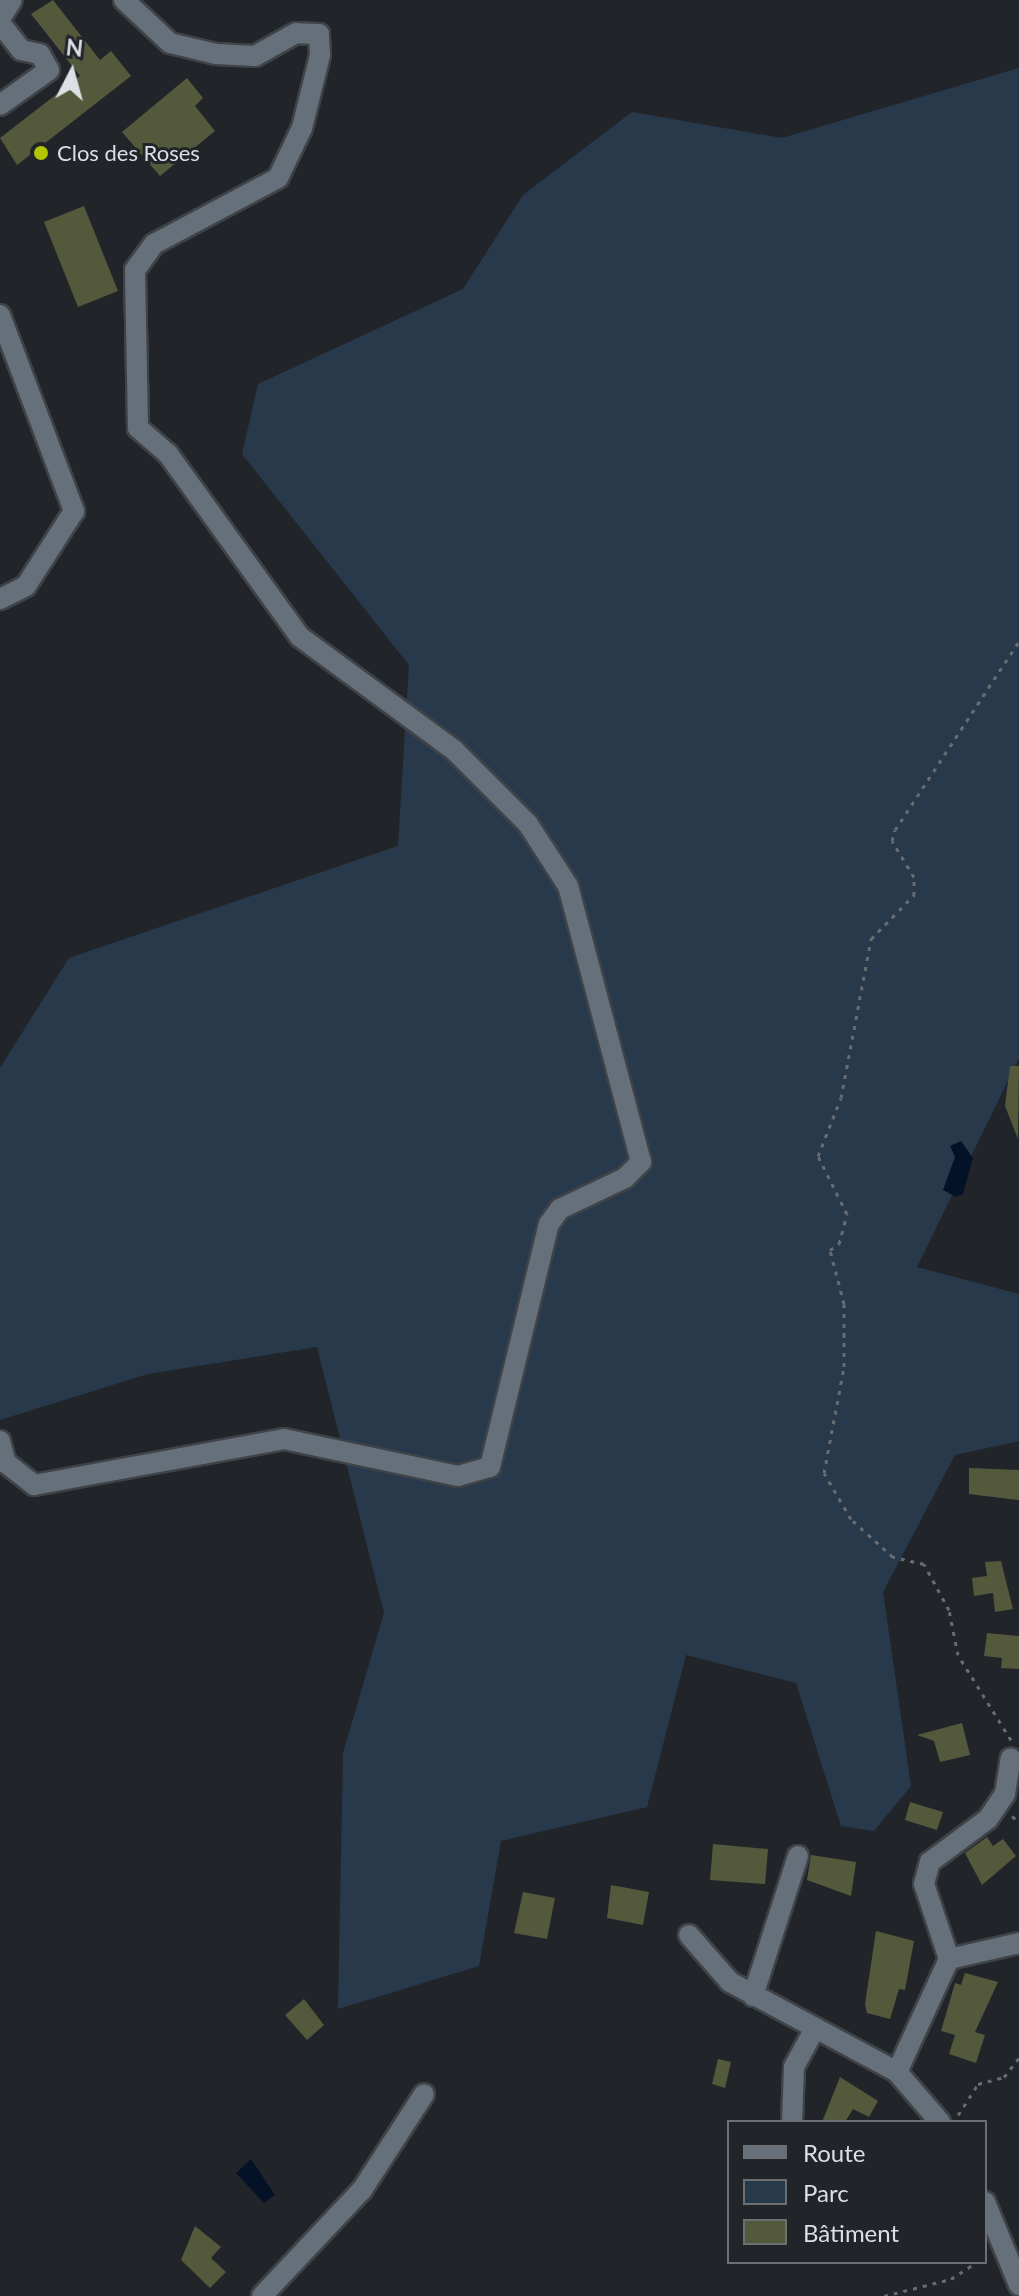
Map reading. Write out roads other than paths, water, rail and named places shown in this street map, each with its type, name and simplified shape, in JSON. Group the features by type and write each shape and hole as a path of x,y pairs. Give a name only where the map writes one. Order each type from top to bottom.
{"street":[{"path":"0,105 49,70 40,54 21,50 0,21 12,0"},
{"path":"0,1441 6,1463 34,1485 284,1439 458,1476 490,1467 549,1224 560,1209 625,1178 641,1162 568,886 528,824 454,750 300,637 168,454 138,428 135,270 154,244 278,178 302,128 320,55 319,34 296,33 255,56 216,54 170,43 124,0"},
{"path":"0,315 74,511 26,586 0,599"},
{"path":"897,2072 949,1959 924,1884 930,1862 988,1819 1005,1794 1011,1758"},
{"path":"753,1996 798,1856"},
{"path":"689,1935 730,1982 814,2030 897,2072 938,2120"},
{"path":"949,1959 1019,1943"},
{"path":"792,2120 794,2067 814,2030"},
{"path":"262,2296 362,2190 424,2094"},
{"path":"987,2207 1019,2285"}],"place":[{"name":"Clos des Roses","path":"41,153"}]}
